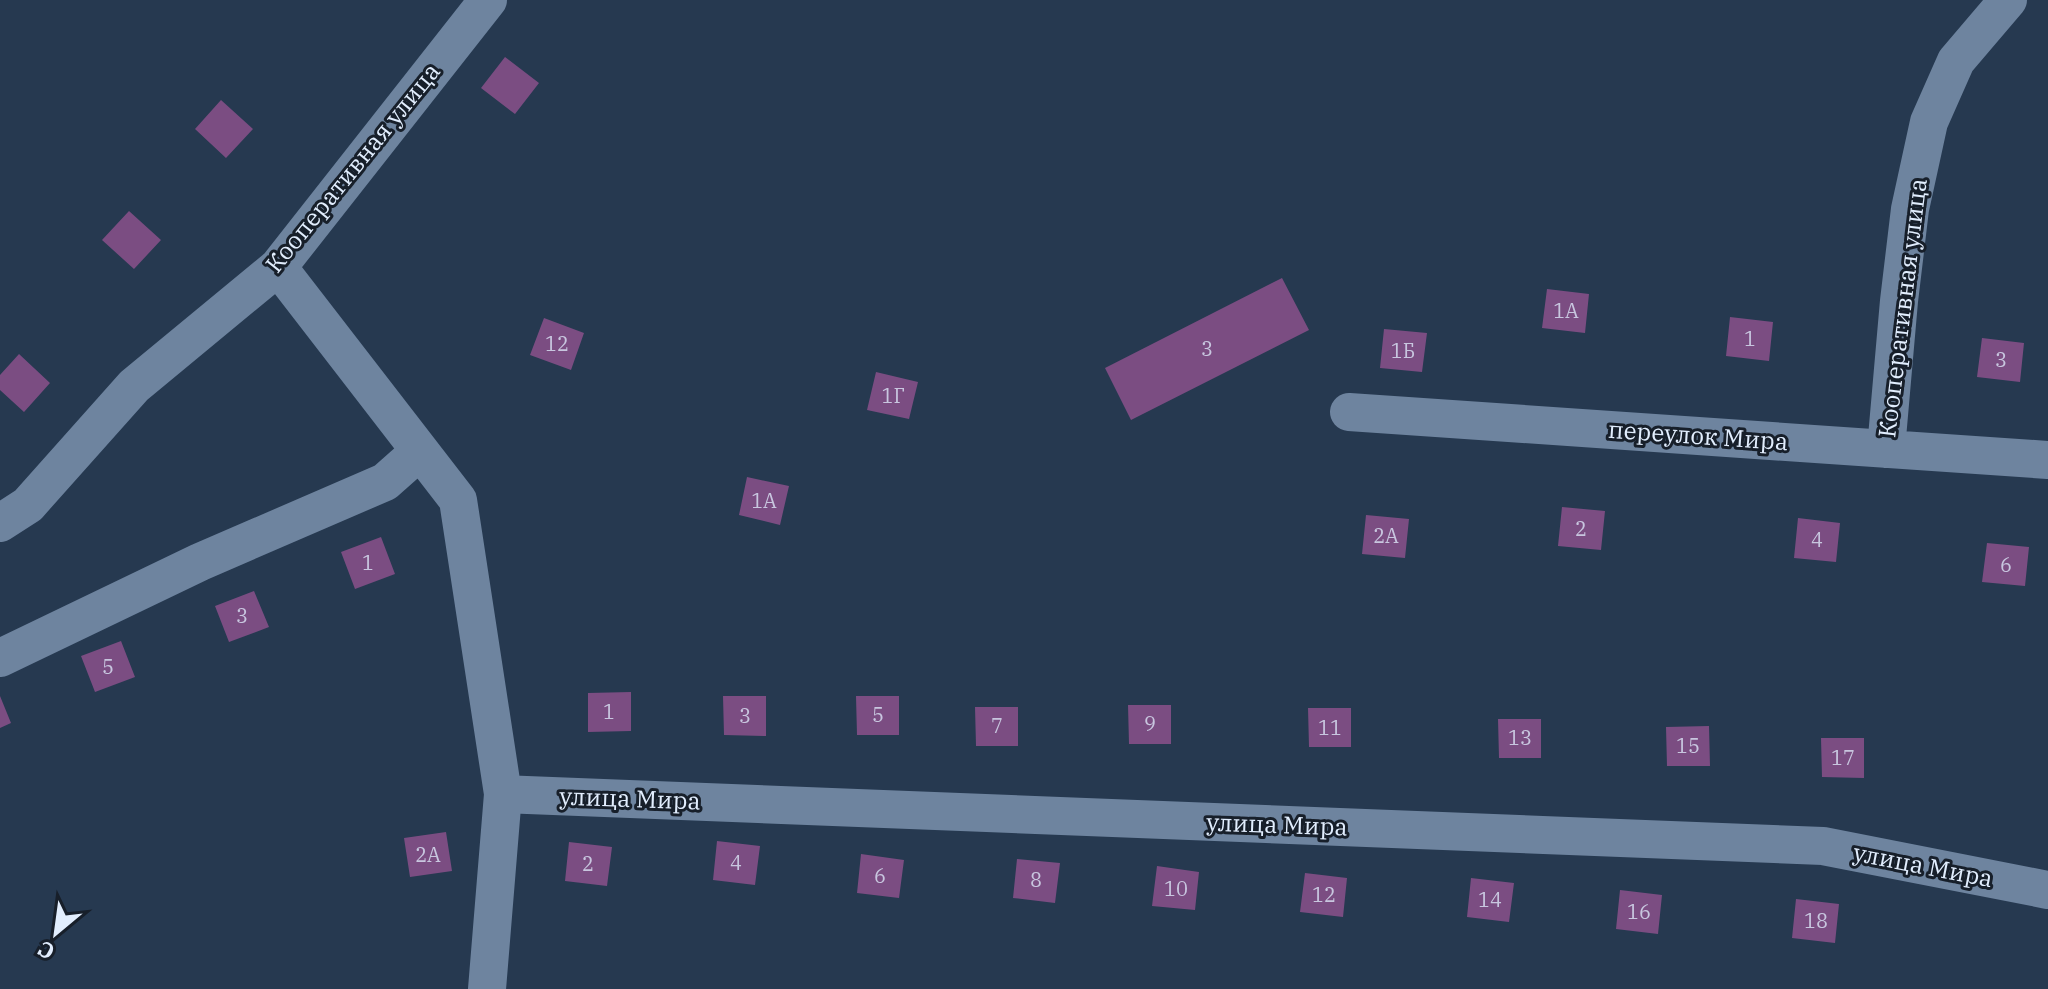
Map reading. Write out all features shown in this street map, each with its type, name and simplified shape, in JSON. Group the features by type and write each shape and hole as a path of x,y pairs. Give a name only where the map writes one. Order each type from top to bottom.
{"street":[{"name":"Кооперативная улица","path":"0,523 28,505 134,386 278,267 488,0"},
{"name":"Кооперативная улица","path":"1886,449 1910,209 1929,122 1956,61 2008,0"},
{"path":"278,267 458,500 503,794 487,989"},
{"name":"переулок Мира","path":"1349,412 2048,460"},
{"path":"0,658 200,562 385,482 420,451"},
{"name":"улица Мира","path":"503,794 1823,846 2048,890"}],"building":[{"path":"505,57 539,83 515,114 481,88"},
{"path":"221,100 253,129 226,158 195,129"},
{"path":"129,211 161,240 134,269 102,240"},
{"path":"1282,278 1309,330 1131,420 1105,368"},
{"path":"1547,289 1589,294 1585,333 1542,328"},
{"path":"1730,317 1773,322 1769,361 1726,356"},
{"path":"544,318 584,333 571,370 530,355"},
{"path":"1384,329 1427,333 1422,372 1380,368"},
{"path":"1982,338 2024,343 2020,382 1977,377"},
{"path":"19,354 50,383 24,412 0,390 0,375"},
{"path":"876,372 918,382 909,419 867,410"},
{"path":"747,477 789,486 780,525 739,515"},
{"path":"1562,507 1605,511 1601,550 1558,546"},
{"path":"1366,515 1409,519 1405,558 1362,554"},
{"path":"1798,518 1840,523 1836,562 1794,558"},
{"path":"381,537 395,574 355,589 341,552"},
{"path":"1987,543 2029,547 2025,586 1982,582"},
{"path":"254,591 269,627 229,642 215,606"},
{"path":"121,641 135,677 95,692 81,656"},
{"path":"631,692 631,731 588,732 588,693"},
{"path":"0,696 11,723 0,728"},
{"path":"723,696 766,696 766,736 724,735"},
{"path":"856,696 899,696 899,735 857,735"},
{"path":"1128,705 1171,705 1171,744 1129,744"},
{"path":"975,707 1018,707 1018,746 976,746"},
{"path":"1308,708 1351,708 1351,747 1309,747"},
{"path":"1498,719 1541,719 1541,758 1499,758"},
{"path":"1709,726 1710,766 1667,766 1666,727"},
{"path":"1821,738 1864,738 1864,778 1822,777"},
{"path":"446,832 452,871 410,877 404,838"},
{"path":"717,841 760,846 755,885 713,880"},
{"path":"569,842 612,847 607,886 565,881"},
{"path":"861,854 904,860 899,898 857,893"},
{"path":"1017,859 1060,863 1055,903 1013,898"},
{"path":"1157,866 1199,872 1195,910 1152,906"},
{"path":"1305,873 1347,878 1343,917 1300,912"},
{"path":"1471,878 1514,883 1509,922 1467,917"},
{"path":"1620,890 1662,895 1658,934 1616,929"},
{"path":"1796,899 1839,904 1835,943 1792,938"}]}
